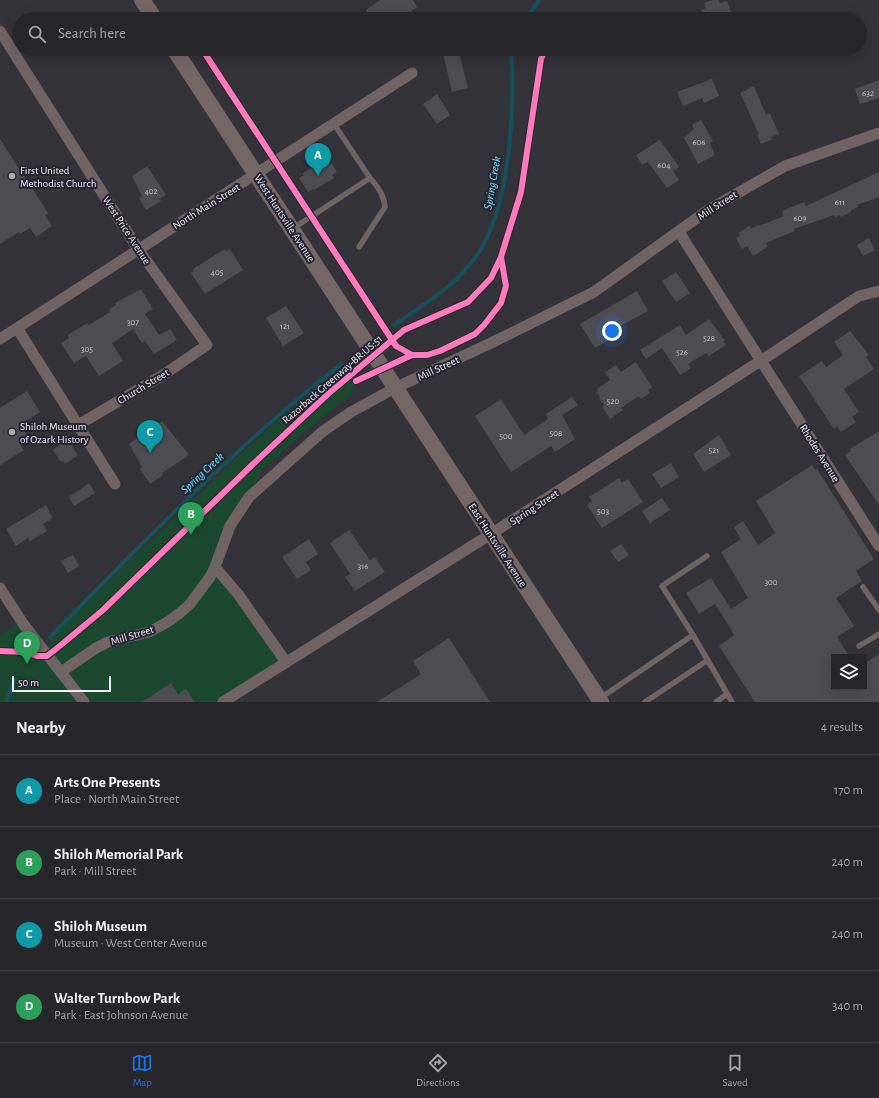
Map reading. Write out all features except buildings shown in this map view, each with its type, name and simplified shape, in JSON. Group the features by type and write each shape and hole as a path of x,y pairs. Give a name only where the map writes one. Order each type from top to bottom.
{"main road":[{"path":"142,0 150,12"},
{"name":"West Huntsville Avenue","path":"179,56 257,173 395,388"},
{"name":"East Huntsville Avenue","path":"395,388 600,700"}],"street":[{"name":"West Price Avenue","path":"0,31 12,50"},
{"name":"West Price Avenue","path":"16,56 138,249 207,346"},
{"name":"North Main Street","path":"0,339 412,73"},
{"name":"Mill Street","path":"61,672 96,648 108,642 149,632 166,623 190,604 202,589 215,567 230,526 249,497 322,432 351,412 395,388 594,292 714,206 785,166 879,133"},
{"name":"Rhodes Avenue","path":"679,232 762,360 879,546"},
{"path":"762,360 858,296 879,291"},
{"path":"17,328 115,484"},
{"name":"Church Street","path":"78,425 163,375 207,346"},
{"name":"Spring Street","path":"223,702 491,534 762,360"},
{"path":"215,567 238,594 286,662"},
{"path":"0,588 24,625 84,702"}],"lane":[{"path":"334,124 379,189 386,207 359,247"},
{"path":"292,229 370,178"},
{"path":"706,556 662,586 693,635 732,702"},
{"path":"863,587 879,610"},
{"path":"859,646 879,634"},
{"path":"600,700 693,635"},
{"path":"645,702 708,660"},
{"path":"716,702 727,694"}],"green space":[{"path":"330,374 349,376 356,381 350,396 315,423 263,469 215,567 286,662 223,702 0,702 0,635 21,621 47,655 50,637 244,451"}],"waterway":[{"name":"Spring Creek","path":"531,12 539,0"},
{"name":"Spring Creek","path":"394,325 438,295 458,278 475,258 487,237 496,213 508,157 512,100 511,56"},
{"name":"Spring Creek","path":"50,637 155,530 227,461 302,395 341,364"},
{"name":"Spring Creek","path":"6,702 14,680"}],"cycle path":[{"name":"Razorback Greenway-BR:US:51","path":"207,56 396,346 412,355"},
{"name":"Razorback Greenway-BR:US:51","path":"0,651 24,652 38,656 47,656 103,610 251,466 328,394 404,330 468,302 491,278 501,257 521,192 542,56"},
{"path":"356,381 412,355 427,355 440,351 475,334 501,303 506,286 501,257"}],"place":[{"name":"First United Methodist Church","path":"12,176"},
{"name":"Arts One Presents","path":"318,176"},
{"name":"Shiloh Museum of Ozark History","path":"12,432"},
{"name":"Shiloh Museum","path":"150,453"},
{"name":"Shiloh Memorial Park","path":"191,535"},
{"name":"Walter Turnbow Park","path":"27,664"}]}
